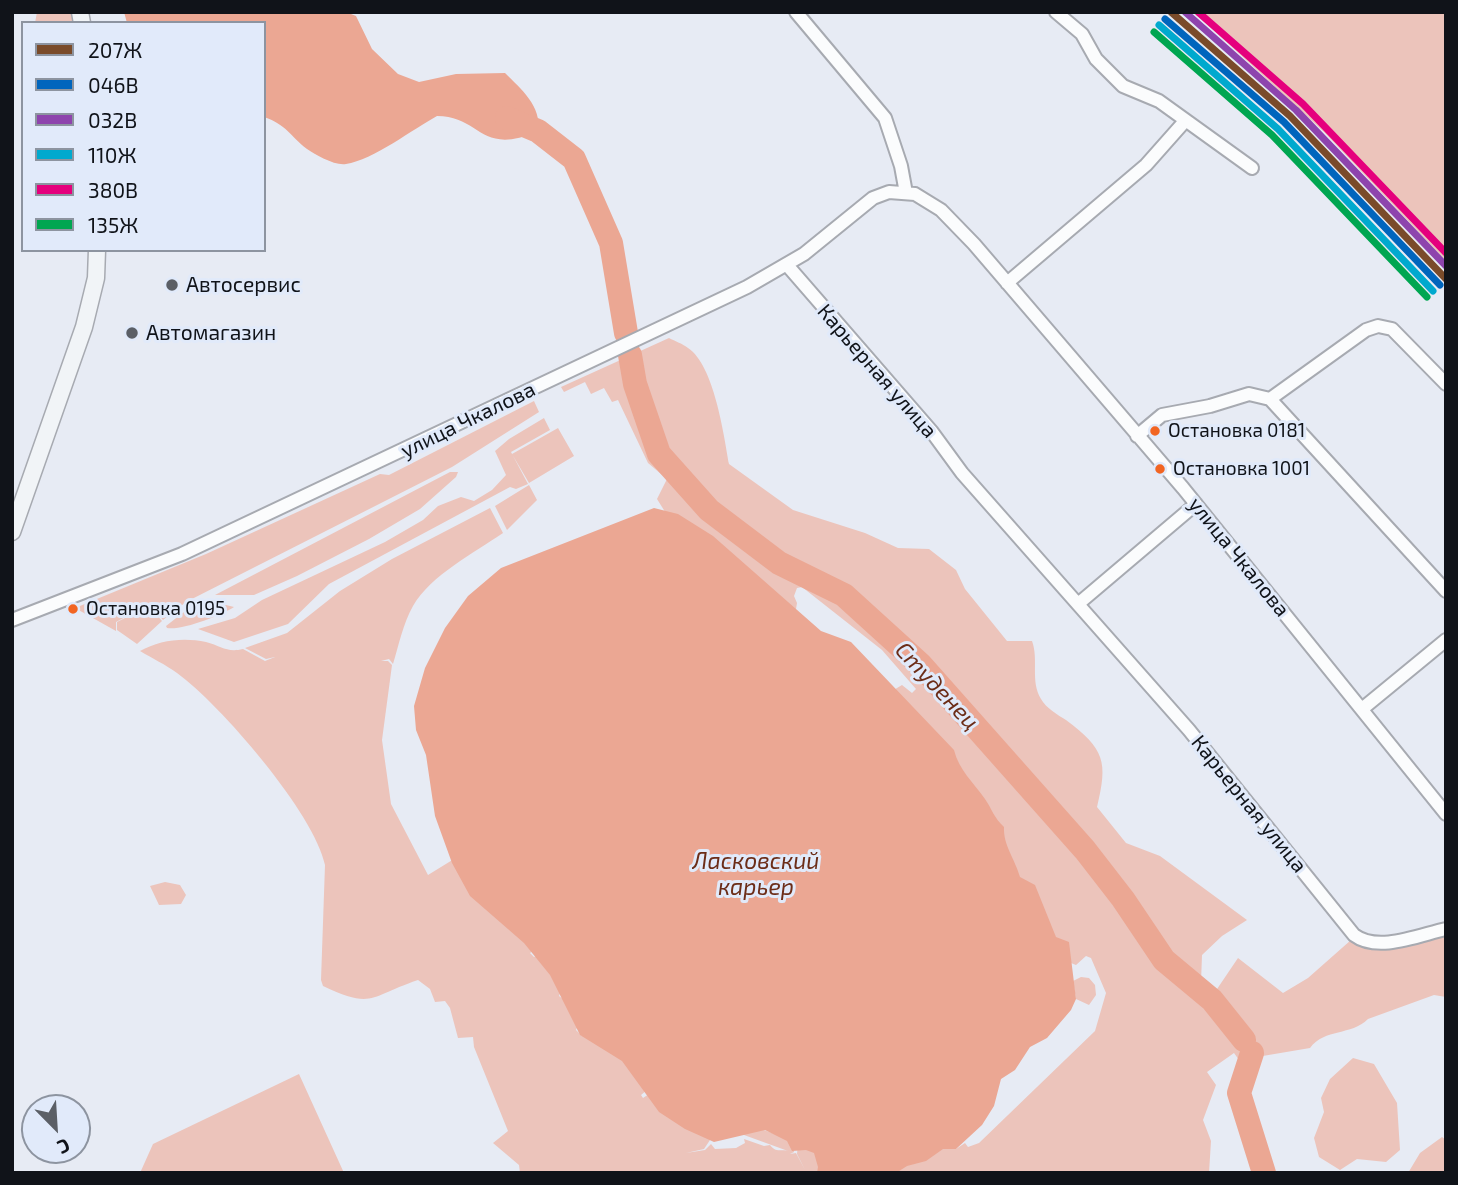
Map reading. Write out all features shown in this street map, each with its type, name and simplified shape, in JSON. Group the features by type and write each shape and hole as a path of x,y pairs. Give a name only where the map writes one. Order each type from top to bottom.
{"main road":[{"path":"12,532 84,327 96,278 97,252"}],"street":[{"path":"796,12 885,118 901,166 906,193"},
{"path":"1056,12 1082,34 1096,59 1122,86 1159,100 1252,168"},
{"path":"1007,283 1146,165 1185,121"},
{"name":"улица Чкалова","path":"12,620 103,588 258,520 730,296 787,265 873,198 889,192 915,194 941,210 1007,283 1196,504 1446,814"},
{"name":"Карьерная улица","path":"787,265 932,432 962,474 1189,730 1354,934 1364,942 1376,944 1446,929"},
{"path":"1270,398 1366,330 1378,326 1392,329 1446,384"},
{"path":"1137,436 1162,415 1210,406 1250,394 1270,398 1446,591"},
{"path":"1078,604 1196,504"},
{"path":"1362,709 1446,640"}],"shaded area":[{"path":"37,12 71,12 73,21 35,21"},
{"path":"1194,12 1446,12 1446,261 1324,132"},
{"path":"669,338 688,348 705,369 716,402 729,464 793,510 865,533 898,548 929,549 956,570 965,589 1007,641 1032,641 1036,685 1041,699 1089,740 1100,758 1102,778 1097,807 1126,843 1160,856 1247,920 1222,936 1202,955 1201,983 1215,992 1238,958 1283,993 1308,978 1351,940 1377,949 1446,934 1446,997 1434,995 1368,1019 1354,1028 1323,1037 1310,1048 1239,1060 1234,1053 1207,1072 1216,1085 1203,1120 1211,1141 1209,1173 889,1173 934,1140 956,1149 965,1143 968,1147 979,1143 1095,1031 1106,993 1091,958 1086,956 1076,965 1071,963 1027,890 887,694 902,685 912,693 916,689 882,650 802,587 797,588 794,596 797,603 795,615 667,515 657,499 667,479 648,463 618,400 612,402 604,388 591,394 585,382 564,392 561,387"},
{"path":"534,401 539,412 452,467 186,602 163,620 158,614 142,608 116,622 116,631 75,608 206,554 380,474 389,475"},
{"path":"544,418 550,430 511,452 528,484 516,489 510,487 329,584 288,624 234,642 198,629 235,618 262,600 385,542 423,520 438,506 461,497 474,501 492,490 506,475 495,451 509,439"},
{"path":"558,428 574,456 529,483 512,454"},
{"path":"450,472 458,472 456,477 420,509 369,539 254,595 215,595"},
{"path":"529,485 537,500 507,530 495,506"},
{"path":"490,508 503,533 454,565 431,584 413,606 393,664 389,659 381,661 388,661 392,665 382,740 391,804 428,875 454,859 539,947 530,953 534,957 541,953 561,990 559,996 568,1003 578,1025 576,1030 582,1036 601,1030 647,1090 641,1095 643,1098 649,1094 714,1134 704,1149 686,1153 705,1150 711,1144 715,1149 736,1148 745,1143 744,1139 764,1146 770,1145 776,1150 788,1151 744,1135 742,1130 756,1127 793,1141 794,1152 790,1154 796,1153 805,1170 797,1154 798,1144 820,1154 819,1171 520,1173 519,1165 493,1143 508,1131 474,1047 473,1037 458,1038 450,1008 445,1001 435,1002 430,989 418,980 363,999 323,986 325,865 318,843 285,790 217,709 177,673 140,651 163,642 189,640 206,642 228,650 243,649 265,661 275,657 266,659 245,648 287,633 340,591 392,559"},
{"path":"214,602 234,607 191,625 167,628 166,626 189,608"},
{"path":"141,610 157,615 162,621 137,644 117,630 117,622"},
{"path":"165,882 180,885 186,895 181,904 159,905 150,886"},
{"path":"1081,977 1089,978 1095,985 1096,995 1089,1005 1076,999 1073,981"},
{"path":"1353,1058 1374,1064 1397,1103 1400,1150 1386,1162 1357,1159 1340,1170 1319,1157 1314,1138 1324,1112 1321,1098 1330,1079"},
{"path":"299,1074 344,1173 140,1173 153,1144"},
{"path":"1442,1137 1446,1140 1446,1173 1408,1173 1420,1153"}],"water":[{"path":"124,12 346,12 356,16 372,49 398,74 419,82 456,74 505,73 534,106 538,131 504,140 492,138 452,118 437,116 368,157 346,164 337,163 311,151 283,127 266,118 266,21 126,21"},
{"name":"Ласковский карьер","path":"654,508 678,514 713,536 821,631 851,642 954,750 963,770 1004,827 1007,846 1020,877 1035,885 1056,937 1069,942 1076,999 1071,1010 1047,1038 1030,1047 1015,1070 1001,1079 994,1106 982,1125 956,1149 943,1149 926,1161 907,1166 896,1173 817,1173 814,1153 806,1150 792,1151 787,1141 765,1130 714,1142 685,1129 659,1112 622,1061 580,1035 550,975 524,943 470,896 452,863 435,816 426,755 416,730 414,706 425,668 445,628 468,596 501,568"}],"waterway":[{"name":"Студенец","path":"507,118 538,131 574,159 611,243 626,333"},
{"name":"Студенец","path":"630,355 635,384 659,454 709,510 779,563 844,595 921,665 1085,850 1123,899 1164,960 1212,1000 1244,1040"},
{"name":"Студенец","path":"1252,1053 1239,1093 1264,1173"}],"transit line":[{"name":"207Ж","path":"1171,12 1290,116 1446,279"},
{"name":"032В","path":"1185,12 1296,110 1446,266"},
{"name":"380В","path":"1198,12 1303,104 1446,253"},
{"name":"046В","path":"1165,19 1284,122 1440,285"},
{"name":"110Ж","path":"1159,25 1278,129 1433,291"},
{"name":"135Ж","path":"1154,32 1272,135 1427,297"}],"place":[{"name":"Автосервис","path":"172,285"},
{"name":"Автомагазин","path":"132,333"},
{"name":"Остановка 0181","path":"1155,431"},
{"name":"Остановка 1001","path":"1160,469"},
{"name":"Остановка 0195","path":"73,609"}]}
